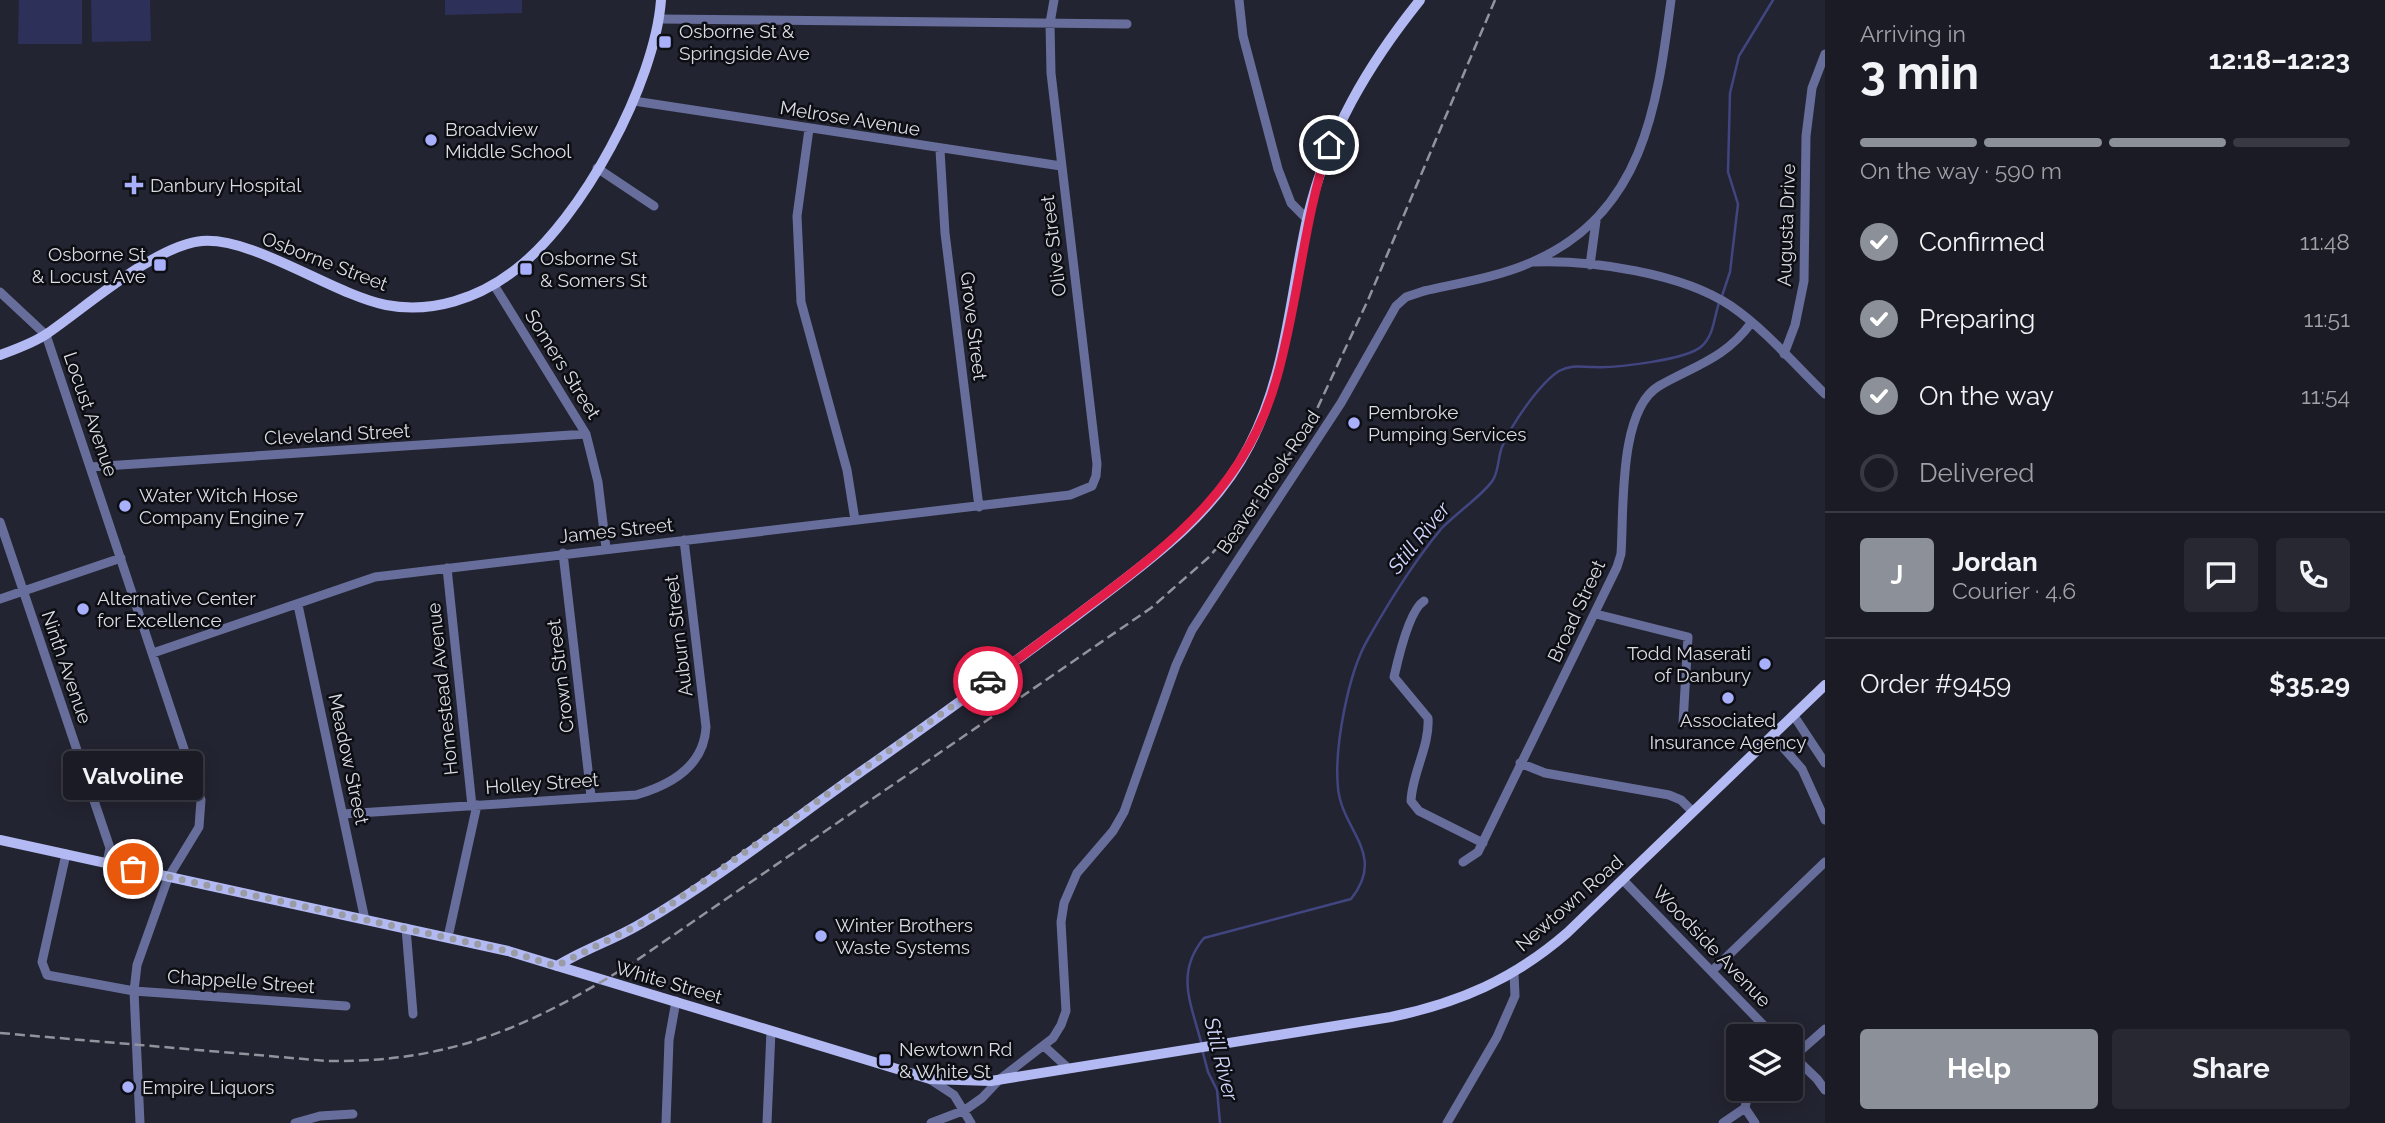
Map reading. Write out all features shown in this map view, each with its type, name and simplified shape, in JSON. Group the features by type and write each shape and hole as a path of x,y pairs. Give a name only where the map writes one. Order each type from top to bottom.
{"main road":[{"name":"Osborne Street","path":"0,355 46,335 105,291 162,256 202,241 242,248 385,305 428,308 454,302 494,285 537,249 564,218 597,168 634,101 653,51 661,0"},
{"path":"556,966 640,924 708,880 1019,659 1157,554 1202,514 1226,484 1264,416 1285,344 1307,219 1329,145 1348,104 1373,62 1420,0"},
{"name":"Newtown Road","path":"1000,1079 1429,1009 1464,998 1514,973 1550,948 1825,685"},
{"name":"White Street","path":"0,840 448,937 676,1001 930,1079 959,1082 1000,1079"}],"street":[{"name":"Olive Street","path":"1054,0 1051,74 1097,464 1097,476 1091,486"},
{"path":"1239,0 1243,36 1278,169 1291,203 1307,219"},
{"name":"Beaver Brook Road","path":"965,1110 1044,1046 1061,1025 1066,1011 1061,922 1070,886 1086,860 1113,831 1124,812 1176,665 1206,606 1335,413 1396,306 1406,297 1424,291 1532,262 1597,221 1627,177 1649,125 1671,0"},
{"path":"660,19 1127,24"},
{"name":"Augusta Drive","path":"1784,354 1795,325 1804,281 1806,136 1812,88 1825,54"},
{"name":"Melrose Avenue","path":"634,101 940,150 1061,166"},
{"path":"809,129 797,216 801,302 847,470 855,520"},
{"name":"Grove Street","path":"940,150 945,233 979,507"},
{"path":"597,168 654,206"},
{"path":"1590,265 1597,221"},
{"path":"1532,262 1590,265 1653,277 1698,290 1739,313 1825,394"},
{"name":"Somers Street","path":"494,285 586,434 598,482 606,548"},
{"name":"Locust Avenue","path":"0,292 46,335 202,808 197,833 168,878 137,965 134,991 140,1123"},
{"name":"Broad Street","path":"1463,862 1474,856 1483,843 1520,763 1596,614 1621,554 1630,434 1640,407 1657,387 1725,352 1751,323"},
{"name":"Cleveland Street","path":"90,467 586,434"},
{"name":"James Street","path":"153,653 375,577 606,548 979,507 1070,495 1091,486"},
{"name":"Ninth Avenue","path":"0,522 110,848 107,863"},
{"name":"Auburn Street","path":"684,540 706,727"},
{"name":"Crown Street","path":"563,553 591,796"},
{"path":"0,599 121,558"},
{"name":"Homestead Avenue","path":"447,568 474,805 448,937"},
{"path":"1424,601 1417,606 1411,617 1394,677 1397,684 1428,718 1427,737 1412,783 1410,801 1419,811 1483,843"},
{"name":"Meadow Street","path":"298,605 365,920"},
{"path":"1596,614 1684,633 1690,641 1684,723"},
{"path":"1794,716 1825,763"},
{"name":"Holley Street","path":"343,814 636,795 658,788 696,761 705,746 706,727"},
{"path":"1773,736 1793,754 1825,820"},
{"path":"1520,763 1545,773 1669,795 1681,800 1693,812"},
{"name":"Chappelle Street","path":"66,854 52,909 43,969 47,975 134,991 345,1006"},
{"path":"1713,970 1825,862"},
{"name":"Woodside Avenue","path":"1623,880 1763,1024"},
{"path":"405,928 413,1014"},
{"path":"1447,1123 1497,1037 1515,996 1514,973"},
{"path":"666,1123 669,1040 676,1001"},
{"path":"1803,1047 1825,1029"},
{"path":"767,1123 771,1031"},
{"path":"1044,1046 1068,1068"},
{"path":"1803,1069 1825,1090"},
{"path":"930,1079 950,1089 971,1123"},
{"path":"1723,1123 1745,1108 1746,1101"},
{"path":"1745,1108 1755,1123"},
{"path":"931,1123 965,1110"},
{"path":"295,1123 320,1116 353,1114"}],"shaded area":[{"path":"19,0 82,0 82,44 18,44"},
{"path":"91,0 150,0 151,41 92,42"},
{"path":"445,0 522,0 522,13 445,15"}],"waterway":[{"name":"Still River","path":"1722,296 1730,272 1738,204 1728,172 1730,93 1739,56 1773,0"},
{"name":"Still River","path":"1201,1042 1190,1001 1188,976 1195,951 1204,938 1351,899 1361,883 1365,869 1364,855 1341,803 1338,788 1340,732 1354,671 1361,654 1411,568 1441,529 1491,483 1496,474 1502,447 1512,428 1526,406 1551,377 1568,367 1634,364 1667,359 1694,351 1709,337 1719,303"},
{"name":"Still River","path":"1202,1049 1208,1072 1217,1090 1220,1123"}],"railway":[{"path":"0,1033 327,1061 414,1055 490,1036 563,1003 637,960 1151,608 1209,557 1251,509 1309,426 1368,300 1495,0"}],"way so far":[{"path":"133,869 508,951 556,966 640,924 708,880 988,681"}],"place":[{"name":"Osborne St & Springside Ave","path":"665,42"},
{"name":"Broadview Middle School","path":"431,140"},
{"name":"Danbury Hospital","path":"134,185"},
{"name":"Osborne St & Locust Ave","path":"160,265"},
{"name":"Osborne St & Somers St","path":"526,269"},
{"name":"Pembroke Pumping Services","path":"1354,423"},
{"name":"Water Witch Hose Company Engine 7","path":"125,506"},
{"name":"Alternative Center for Excellence","path":"83,609"},
{"name":"Todd Maserati of Danbury","path":"1765,664"},
{"name":"Associated Insurance Agency","path":"1728,698"},
{"name":"Valvoline","path":"133,869"},
{"name":"Winter Brothers Waste Systems","path":"821,936"},
{"name":"Newtown Rd & White St","path":"885,1060"},
{"name":"Empire Liquors","path":"128,1087"}],"route":[{"path":"988,681 1172,542 1202,514 1226,484 1264,416 1277,377 1307,219 1329,145"}]}
